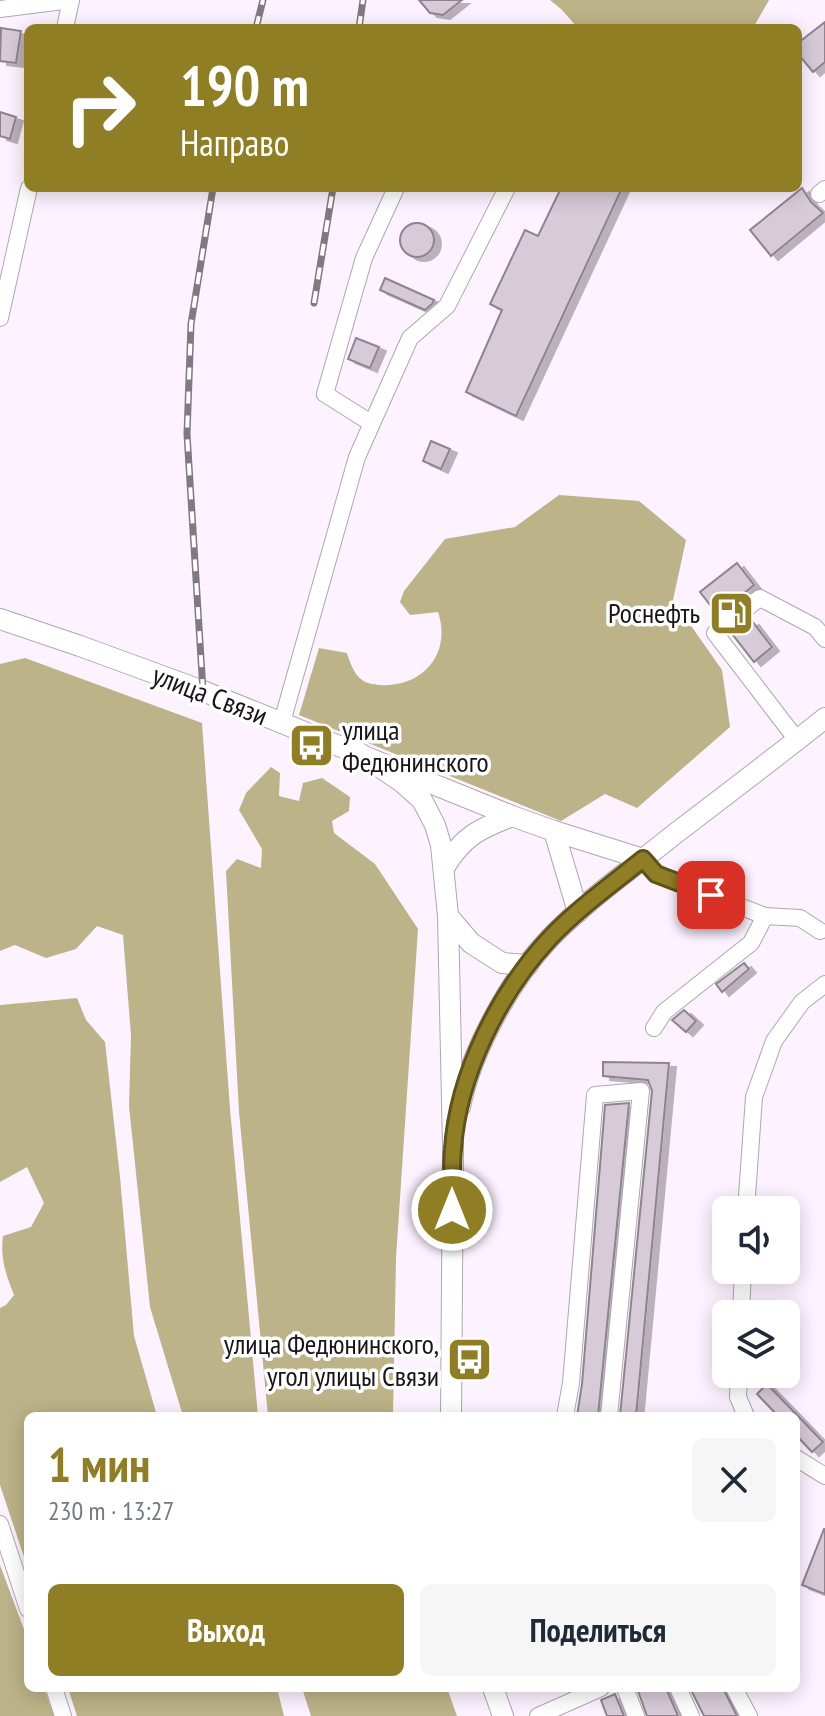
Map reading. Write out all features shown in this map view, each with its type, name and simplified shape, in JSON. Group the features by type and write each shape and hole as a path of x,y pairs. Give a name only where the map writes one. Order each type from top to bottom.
{"main road":[{"name":"улица Связи","path":"0,619 282,722 512,816 643,859"},
{"path":"453,1147 464,1086 478,1049 503,1002 549,939 643,859 825,718"},
{"path":"358,752 422,800 441,845 448,916 453,1147 451,1412"},
{"path":"444,868 454,850 468,838 512,816"},
{"path":"554,831 578,912"},
{"path":"448,916 471,943 502,963 528,965"},
{"path":"494,1692 503,1716"}],"street":[{"path":"0,9 71,0 66,24"},
{"path":"0,318 7,255 28,192"},
{"path":"371,423 325,394 364,258 394,192"},
{"path":"282,722 357,457 371,423 410,338 447,306 505,192"},
{"path":"797,740 715,633 760,598 815,627 825,639"},
{"path":"643,859 656,874 765,916 800,918 820,931"},
{"path":"654,1028 664,1012 751,943 765,916"},
{"path":"747,1196 754,1097 774,1041 802,1002 825,984"},
{"path":"566,1412 573,1368 595,1095 641,1091 609,1412"},
{"path":"738,1388 738,1397 744,1412"},
{"path":"800,1460 825,1476"},
{"path":"0,1524 24,1597"},
{"path":"55,1692 63,1716"},
{"path":"538,1716 592,1692"},
{"path":"627,1692 636,1716"},
{"path":"680,1692 691,1716"},
{"path":"736,1692 749,1716"}],"shaded area":[{"path":"550,0 769,0 755,24 574,24"},
{"path":"559,495 639,501 686,540 673,600 722,670 730,727 637,808 605,794 561,821 299,715 319,648 347,653 357,675 368,683 395,684 421,674 437,654 441,641 438,612 410,615 400,602 404,591 445,539 515,527"},
{"path":"25,658 202,723 230,1109 258,1412 182,1412 150,1307 129,1106 131,1035 123,935 97,926 76,949 46,958 15,945 0,951 0,664"},
{"path":"271,767 280,773 279,796 299,801 303,783 322,778 350,797 349,811 332,821 334,833 375,864 418,929 396,1258 393,1412 268,1412 239,1112 226,871 237,859 261,868 262,849 239,810 246,793"},
{"path":"77,998 86,1020 105,1042 134,1336 156,1412 24,1412 24,1557 0,1485 0,1308 14,1295 4,1266 2,1244 3,1236 31,1227 44,1203 27,1167 0,1182 0,1005"},
{"path":"0,1565 24,1629 24,1692 45,1692 54,1716 0,1716"},
{"path":"69,1692 278,1692 284,1716 77,1716"},
{"path":"303,1692 448,1692 457,1716 311,1716"}],"building":[{"path":"419,0 462,0 443,15 430,13"},
{"path":"825,22 825,62 813,72 802,59 802,40"},
{"path":"1,28 21,31 16,63 0,61"},
{"path":"0,112 16,117 10,139 0,136"},
{"path":"802,188 823,213 771,256 750,230 797,192 802,192"},
{"path":"559,192 620,192 516,416 466,392 502,310 490,304 525,230 538,236"},
{"path":"417,223 429,228 434,240 429,252 417,257 405,252 400,240 405,228"},
{"path":"385,278 434,300 432,304 425,310 380,290"},
{"path":"356,338 379,347 370,368 348,359"},
{"path":"431,441 450,449 441,469 423,461"},
{"path":"737,563 754,585 732,603 729,611 717,614 700,592"},
{"path":"752,621 772,647 754,662 733,635 740,624"},
{"path":"744,963 749,969 722,992 716,984"},
{"path":"684,1010 696,1021 686,1032 672,1020"},
{"path":"603,1062 669,1063 636,1412 620,1412 652,1091 648,1080 603,1076"},
{"path":"629,1103 598,1412 578,1412 582,1384 605,1105"},
{"path":"763,1388 771,1388 794,1412 774,1412 757,1394"},
{"path":"800,1418 823,1442 812,1452 800,1439"},
{"path":"825,1529 825,1594 802,1585"},
{"path":"638,1692 668,1692 678,1716 647,1716"},
{"path":"692,1692 725,1692 737,1716 704,1716"},
{"path":"615,1694 624,1716 607,1716 601,1700"}],"railway":[{"path":"257,24 263,0"},
{"path":"360,24 363,0"},
{"path":"203,691 187,434 191,324 212,192"},
{"path":"314,303 332,192"}],"place":[{"name":"Роснефть","path":"731,613"},
{"name":"улица Федюнинского","path":"311,746"},
{"name":"улица Федюнинского, угол улицы Связи","path":"470,1360"}],"route":[{"path":"452,1210 453,1147 464,1086 478,1049 503,1002 549,939 643,859 656,874 711,895"}]}
